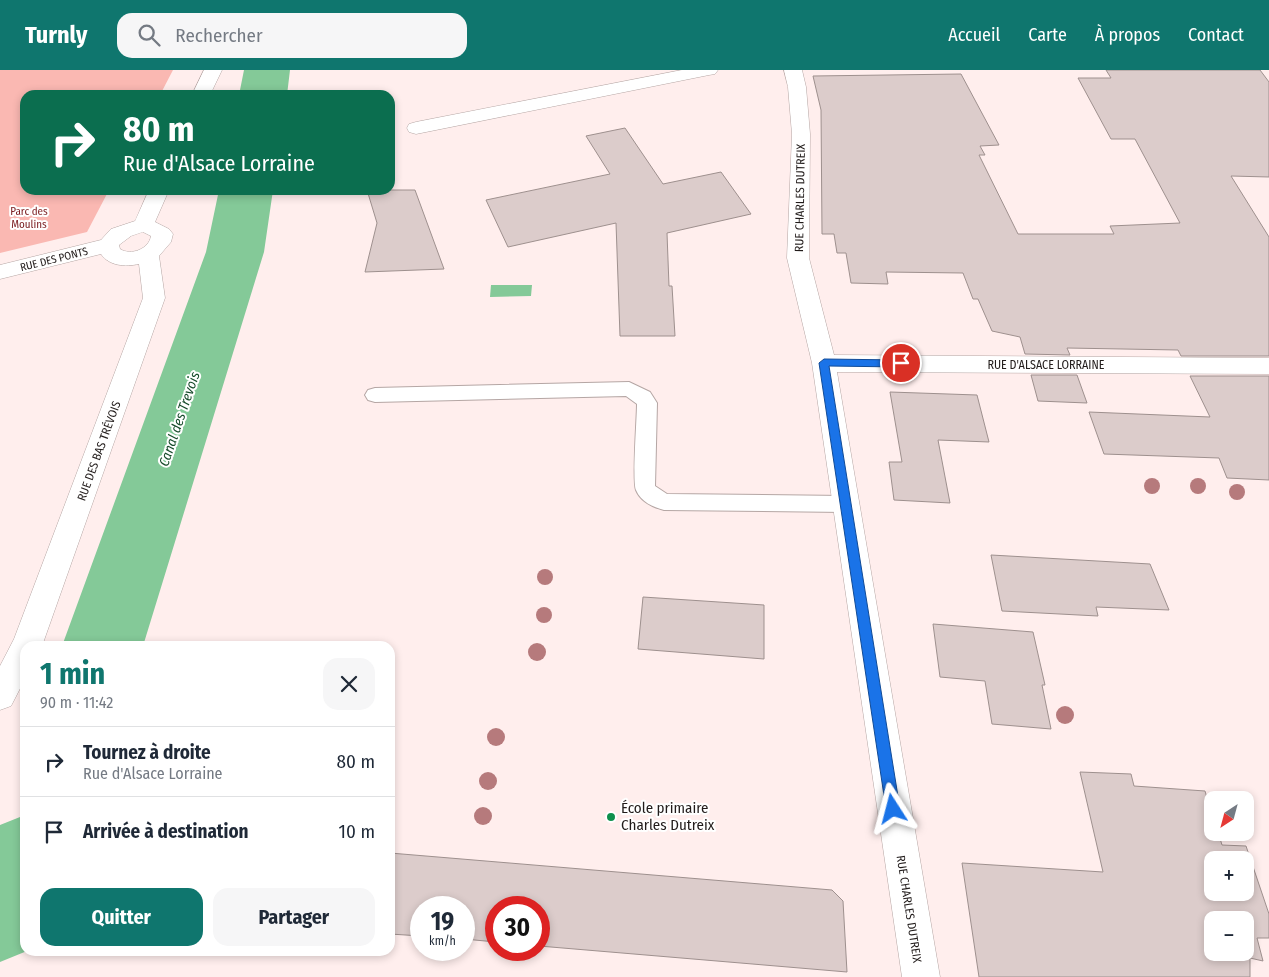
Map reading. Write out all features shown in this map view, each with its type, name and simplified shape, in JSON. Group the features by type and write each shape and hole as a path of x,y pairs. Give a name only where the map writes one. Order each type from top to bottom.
{"street":[{"path":"203,90 212,70"},
{"path":"416,128 709,70"},
{"name":"RUE CHARLES DUTREIX","path":"793,70 797,87 801,134 798,258 824,363 921,977"},
{"path":"143,226 157,195"},
{"path":"143,226 151,227 162,234 160,244 148,253 124,259 112,254 108,250 108,245 112,239 125,230 143,226"},
{"name":"RUE DES PONTS","path":"0,272 108,245"},
{"name":"RUE DES BAS TRÉVOIS","path":"29,641 154,298 148,253"},
{"name":"RUE D'ALSACE LORRAINE","path":"824,363 1269,366"},
{"name":"RUE DES BAS TRÉVOIS","path":"0,696 20,659"}],"lane":[{"path":"375,395 629,389 643,397 647,404 645,488 652,496 664,502 846,504"}],"green space":[{"name":"Parc des Moulins","path":"0,70 173,70 163,90 20,90 20,195 106,195 87,232 0,253"}],"shaded area":[{"path":"491,285 532,285 531,296 490,297"}],"building":[{"path":"1106,70 1260,70 1269,82 1269,177 1231,176 1269,237 1269,356 1181,356 1178,350 1067,348 1070,355 1025,354 1020,337 992,331 978,299 973,299 963,273 886,272 888,284 851,283 846,253 837,253 834,234 822,234 821,110 813,76 961,74 999,145 980,146 985,155 979,155 1018,234 1114,234 1110,226 1180,223 1135,139 1111,139 1078,78 1111,78"},
{"path":"625,128 663,184 721,172 751,214 667,233 669,286 672,286 675,336 620,336 616,223 508,247 486,200 610,174 586,136"},
{"path":"395,190 415,190 444,269 365,272 377,223 369,195 395,195"},
{"path":"1031,375 1077,375 1087,403 1038,401"},
{"path":"1190,376 1269,376 1269,480 1227,478 1219,458 1104,454 1089,412 1210,417"},
{"path":"890,392 977,395 989,442 938,440 950,503 894,500 889,462 902,462"},
{"path":"991,555 1150,564 1169,610 1096,607 1098,616 1002,611"},
{"path":"643,597 764,605 764,659 638,649"},
{"path":"933,624 1033,632 1045,685 1042,685 1051,729 992,724 985,681 940,677"},
{"path":"1080,772 1131,774 1134,786 1205,791 1204,841 1221,841 1222,845 1246,846 1248,851 1204,851 1204,901 1254,901 1254,870 1269,914 1269,938 1257,938 1263,961 1254,959 1254,911 1204,911 1204,961 1250,961 1250,977 979,977 962,863 1103,872"},
{"path":"395,853 832,890 843,901 847,972 550,947 550,896 485,896 485,941 475,940 475,896 410,896 410,935 395,934"}],"waterway":[{"name":"Canal des Trevois","path":"264,90 267,70"},
{"name":"Canal des Trevois","path":"104,641 235,252 245,195"},
{"name":"Canal des Trevois","path":"0,914 20,872"}],"place":[{"name":"École primaire Charles Dutreix","path":"611,817"}],"route":[{"path":"893,809 824,363 901,363"}]}
